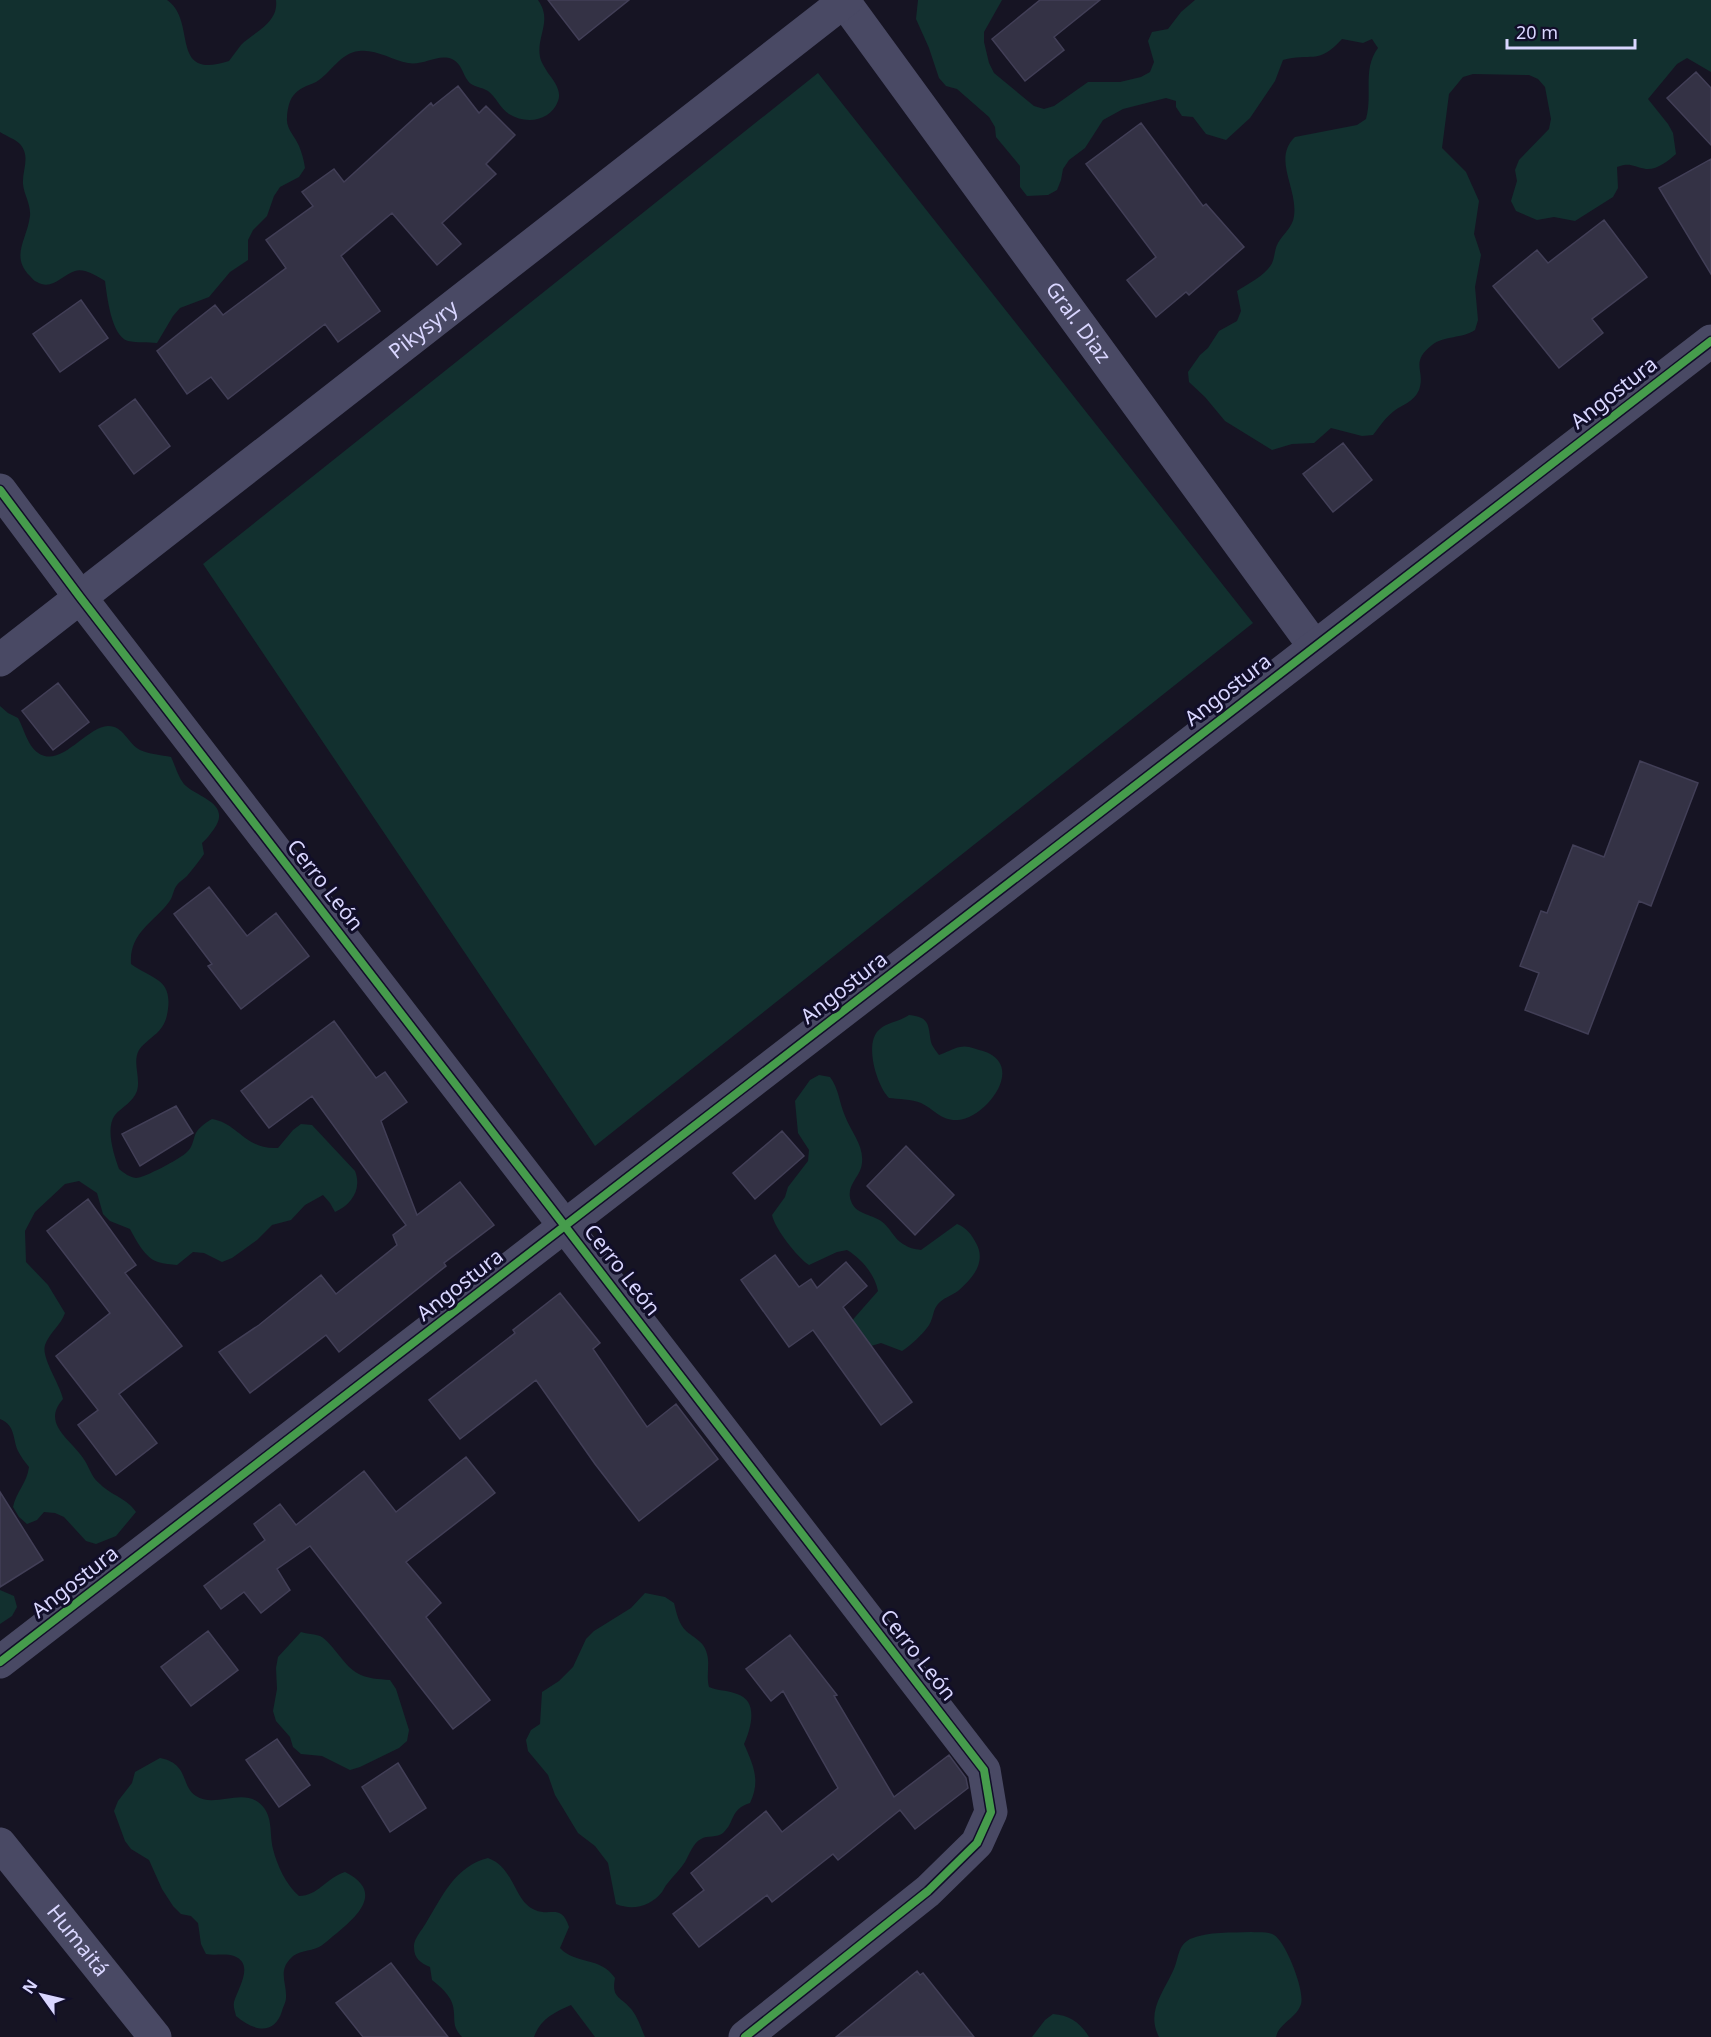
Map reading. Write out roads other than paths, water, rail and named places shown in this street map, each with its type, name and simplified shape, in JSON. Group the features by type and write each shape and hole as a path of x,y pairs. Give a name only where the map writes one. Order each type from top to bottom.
{"street":[{"name":"Pikysyry","path":"0,660 844,0"},
{"name":"Gral. Diaz","path":"844,0 1314,646"},
{"name":"Angostura","path":"0,1662 1711,341"},
{"name":"Cerro León","path":"0,490 984,1770 991,1812 977,1843 928,1892 745,2037"},
{"name":"Humaitá","path":"0,1844 154,2037"}]}
